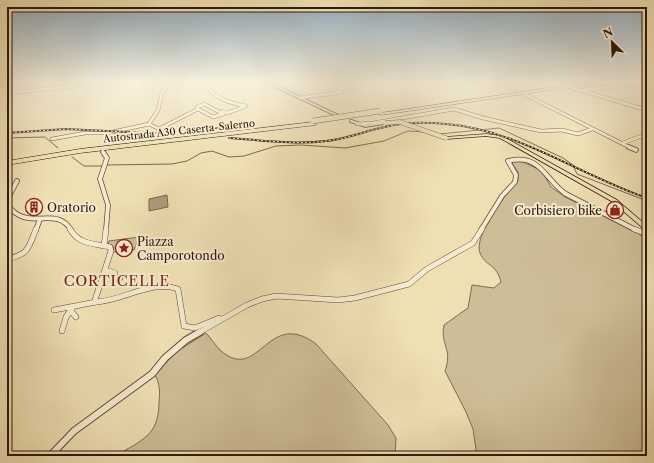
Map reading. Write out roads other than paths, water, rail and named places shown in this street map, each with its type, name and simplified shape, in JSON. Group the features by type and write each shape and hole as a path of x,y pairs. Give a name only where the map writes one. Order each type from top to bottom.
{"highway":[{"name":"Autostrada A30 Caserta-Salerno","path":"380,113 437,104"},
{"name":"Autostrada A30 Caserta-Salerno","path":"7,163 80,151 314,123 441,104"},
{"name":"Autostrada A30 Caserta-Salerno","path":"7,160 73,148 314,123"}],"main road":[{"path":"311,104 339,116"},
{"path":"351,121 364,126 400,122 446,138 486,135 501,137 615,201 647,229"}],"street":[{"path":"149,124 158,110 160,104"},
{"path":"52,139 80,133 108,134 149,124 159,129 198,109 197,107 204,104 223,114 213,117 198,109"},
{"path":"219,108 227,113 246,106 236,104"},
{"path":"543,104 636,150"},
{"path":"625,104 647,110"},
{"path":"357,124 373,123 454,109 483,118 541,130 562,130 578,134 592,129"},
{"path":"106,142 108,134"},
{"path":"623,143 647,134"},
{"path":"102,152 107,158 100,179 108,205 104,246"},
{"path":"50,456 74,431 152,374 165,358 186,340 223,318 262,299 276,296 297,296 338,300 355,298 408,284 427,269 473,243 502,196 515,182 516,175 508,161 514,159 532,163 545,171 556,188 630,227 647,234"},
{"path":"7,200 17,181"},
{"path":"7,204 11,211 17,216 40,219 59,218 65,221 78,239 90,244 110,247 111,250 95,300 96,302"},
{"path":"7,259 21,256 26,252 40,219"},
{"path":"105,270 115,273 115,279 120,278"},
{"path":"54,310 72,308 96,302 108,302 157,287 175,287 178,289 184,326 195,328 216,318 223,318"},
{"path":"72,308 76,317"},
{"path":"62,331 66,317 72,308"}],"waterway":[{"path":"440,134 499,128 563,158 573,165 577,174 647,201"},
{"path":"106,165 172,164 187,161 201,153 212,151 229,157 244,156 276,146 301,145 345,148 384,141 408,131 425,132"},
{"path":"7,138 45,137 58,148"},
{"path":"72,157 84,166 103,166"}],"railway":[{"path":"229,138 278,142 314,142 341,139 400,124 446,124 473,128 524,144 597,178 647,198"},
{"path":"7,133 66,129 168,134"}],"place":[{"name":"Oratorio","path":"34,207"},
{"name":"Corbisiero bike","path":"615,210"},
{"name":"Piazza Camporotondo","path":"124,248"}],"district":[{"name":"CORTICELLE","path":"117,281"}]}
